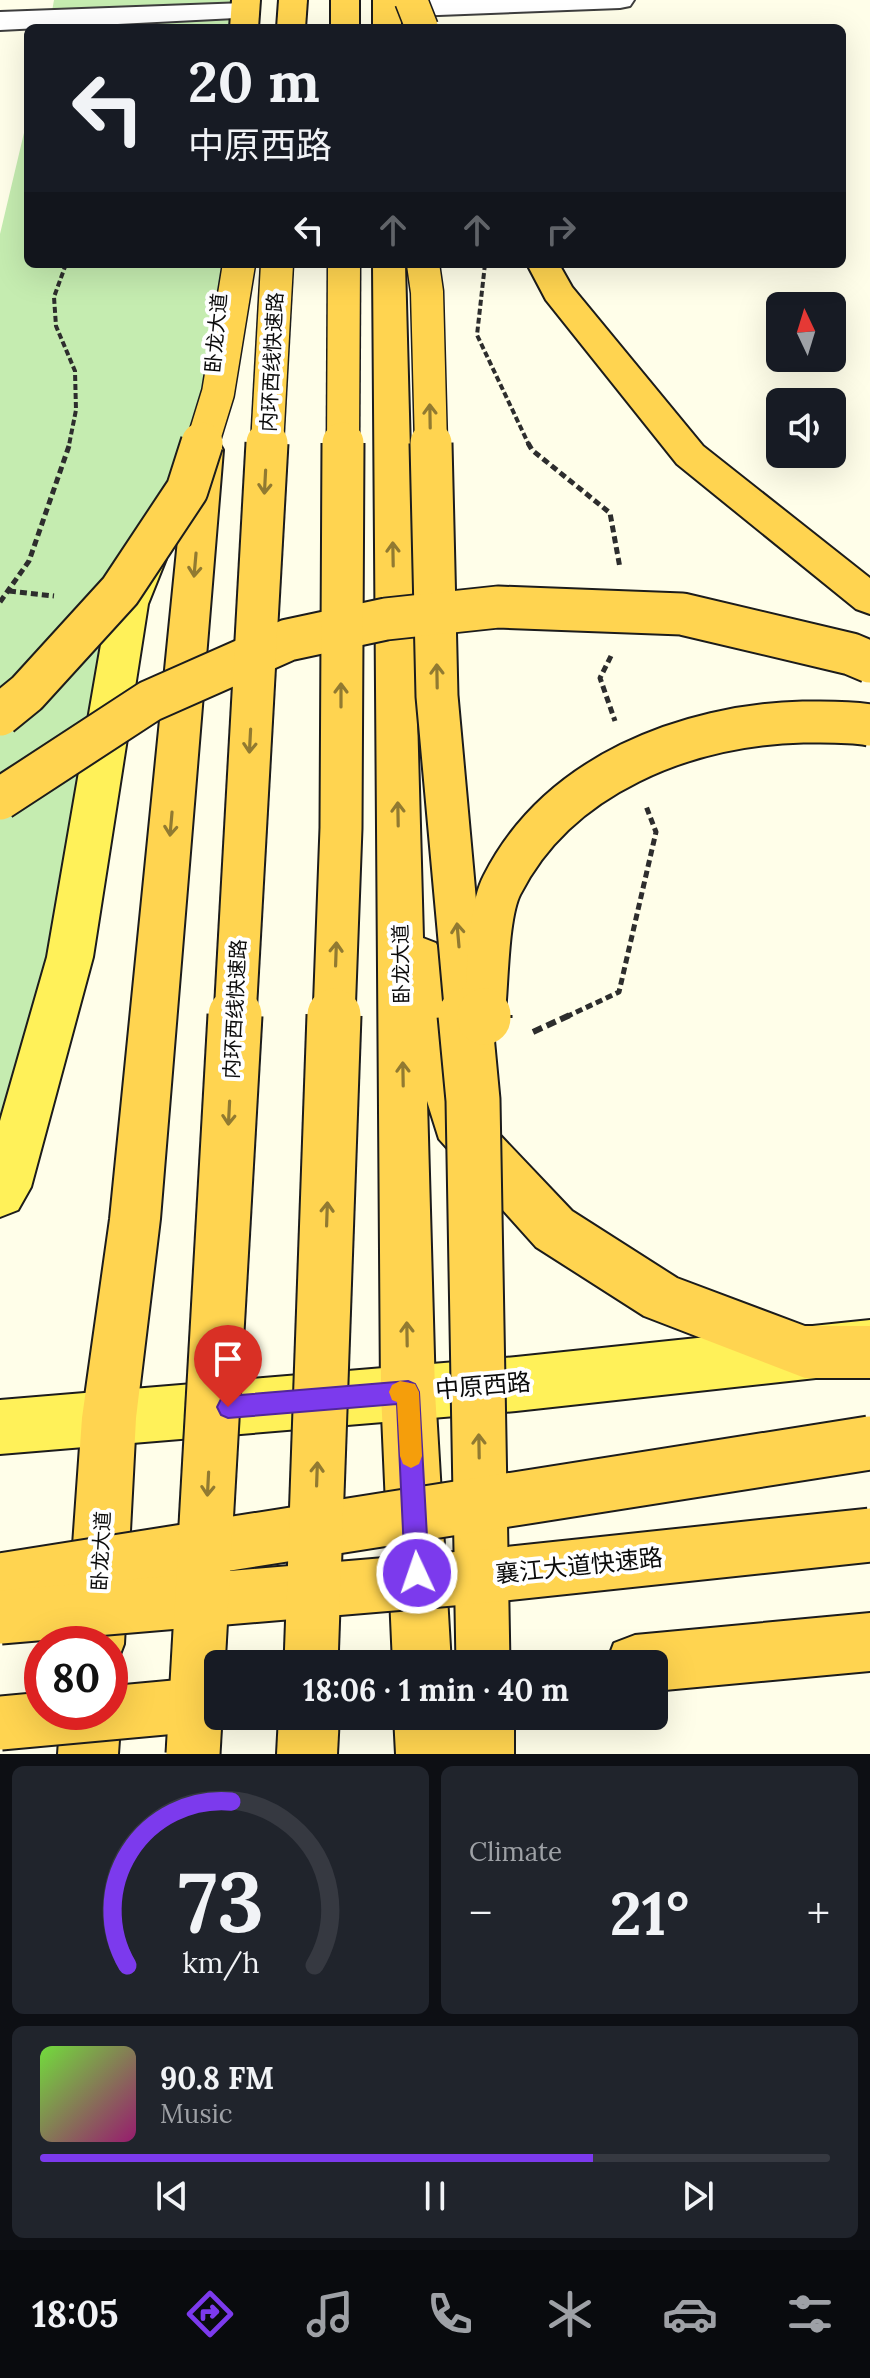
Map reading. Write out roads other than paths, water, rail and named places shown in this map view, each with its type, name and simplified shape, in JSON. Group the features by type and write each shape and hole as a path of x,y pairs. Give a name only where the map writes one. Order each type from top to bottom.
{"highway":[{"path":"291,24 293,0"},
{"path":"345,0 345,24"},
{"path":"397,11 416,24"},
{"name":"卧龙大道","path":"96,1626 109,1418 136,1203 222,268"},
{"path":"0,722 120,591 187,490 218,393 238,268"},
{"name":"内环西线快速路","path":"193,1754 277,268"},
{"path":"312,1650 341,828 344,268"},
{"name":"卧龙大道","path":"389,268 408,1392 421,1650"},
{"path":"424,268 427,292 437,696 473,1100 483,1650"},
{"path":"545,268 558,292 690,455 870,599"},
{"path":"0,799 150,701 288,640 386,619 498,607 682,614 851,654 870,662"},
{"path":"473,1100 500,888 543,827 597,780 663,745 716,730 780,720 870,725"},
{"path":"399,861 456,1123 554,1229 662,1298 805,1352 870,1352"},
{"path":"0,1580 870,1443"},
{"name":"襄江大道快速路","path":"0,1617 475,1577 870,1535"},
{"path":"668,1661 870,1642"},
{"path":"0,1723 204,1704"},
{"path":"88,1754 90,1730"},
{"path":"307,1754 308,1730"},
{"path":"425,1730 426,1754"},
{"path":"484,1730 484,1754"}],"main road":[{"path":"0,1193 6,1187 70,957 128,604 209,410"},
{"name":"中原西路","path":"0,1427 516,1384 870,1346"}],"street":[{"path":"397,11 620,0"},
{"path":"0,21 252,13"}]}
